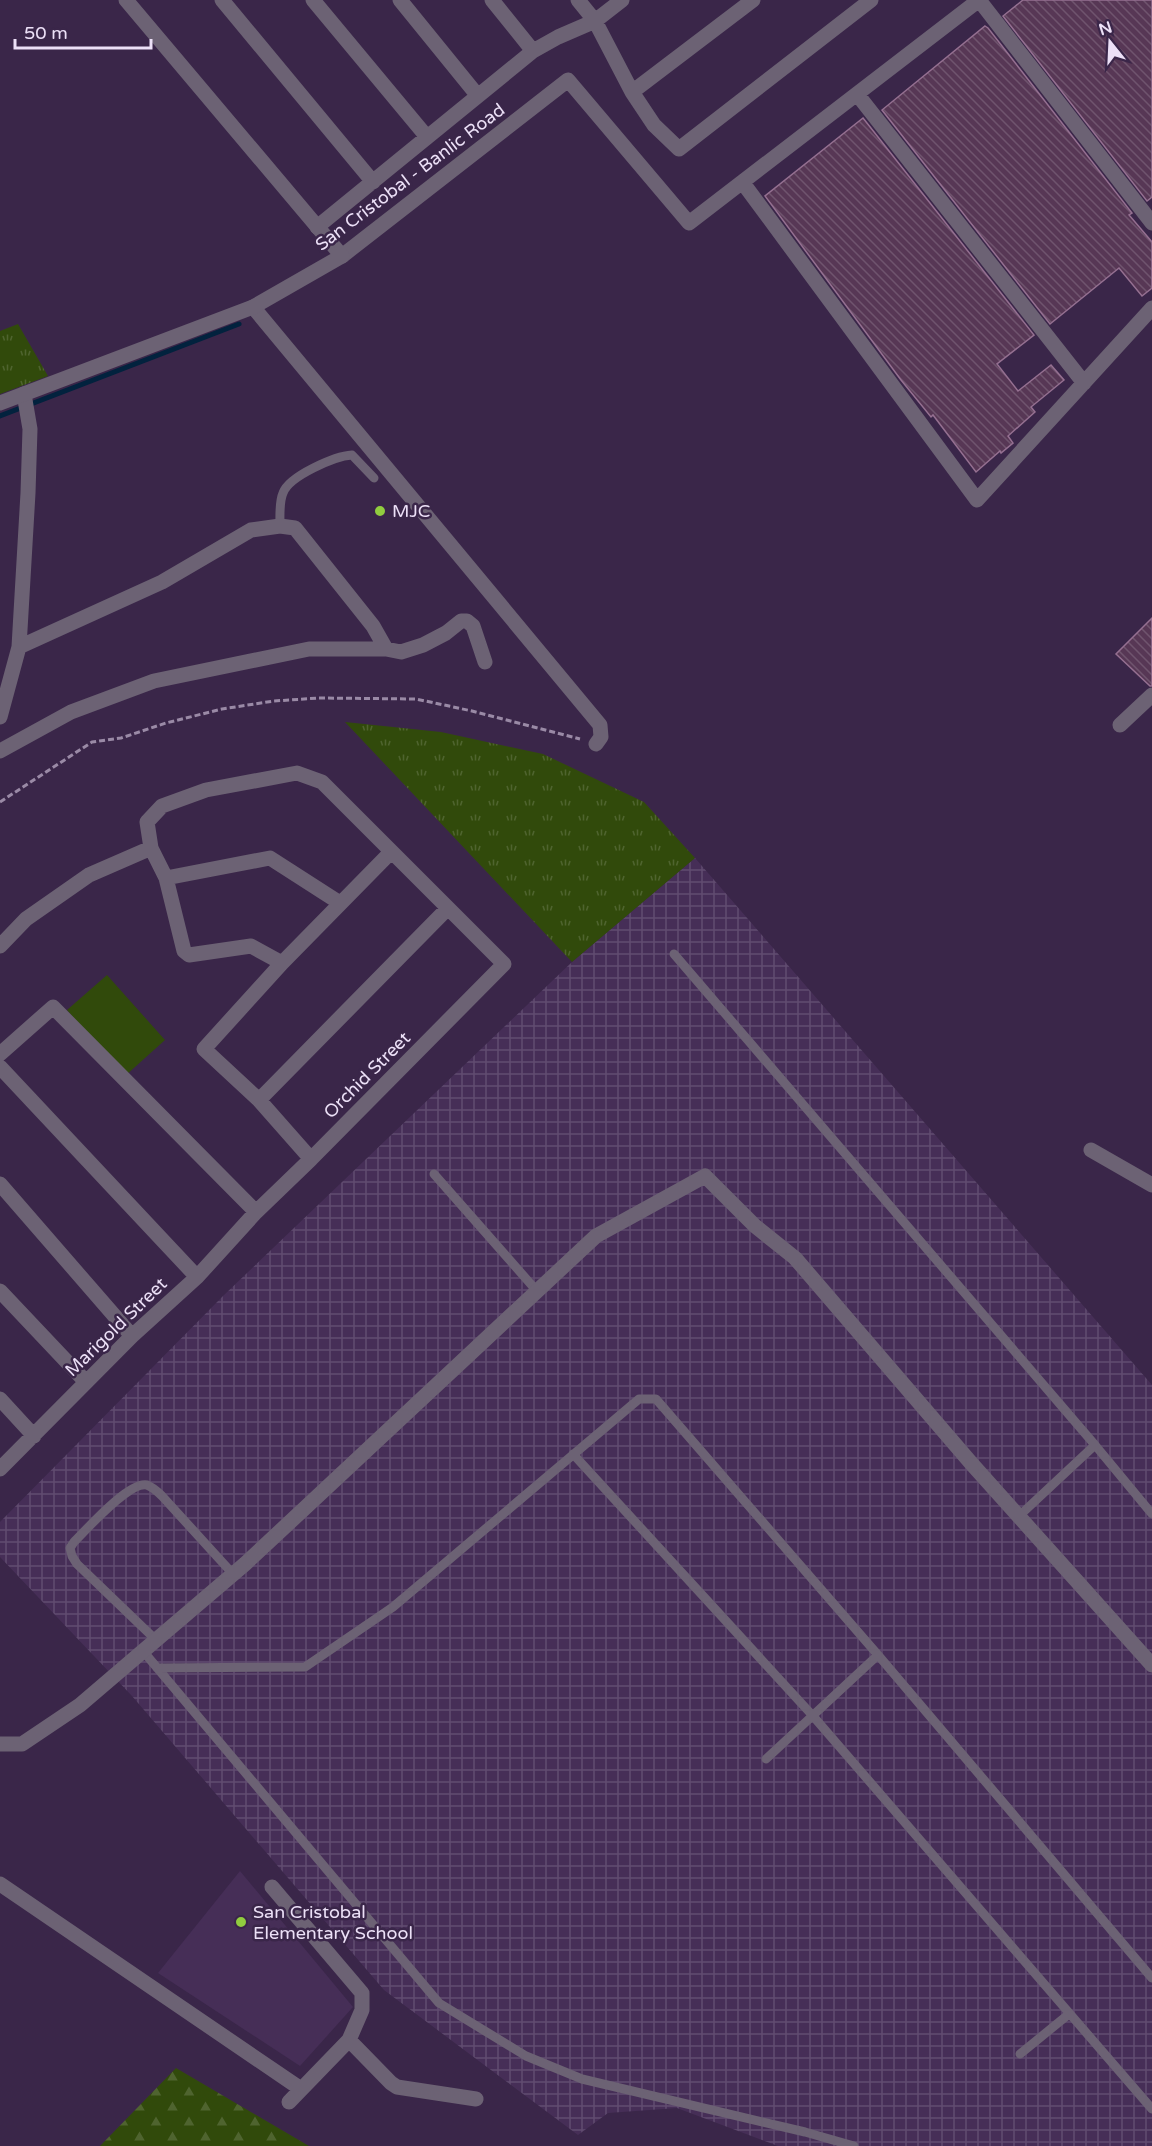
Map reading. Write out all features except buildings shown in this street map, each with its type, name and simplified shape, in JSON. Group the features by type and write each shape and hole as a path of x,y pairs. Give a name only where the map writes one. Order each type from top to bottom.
{"street":[{"path":"126,0 342,256"},
{"path":"222,0 373,182"},
{"path":"313,0 427,137"},
{"path":"400,0 478,96"},
{"path":"492,0 533,51"},
{"path":"578,0 595,21 632,92 654,125 679,148 872,0"},
{"path":"316,227 533,51 595,21 622,0"},
{"path":"632,92 753,0"},
{"path":"1152,224 979,0 743,183 977,500 1152,308"},
{"name":"San Cristobal - Banlic Road","path":"0,403 253,307 342,256 568,80 689,223 743,183"},
{"path":"857,94 1084,383"},
{"path":"253,307 600,725 601,737 596,744"},
{"path":"0,717 19,647 30,429 24,394"},
{"path":"19,647 162,582 251,530 280,526 295,528 373,626 386,649"},
{"path":"0,751 71,712 154,681 309,649 386,649 401,652 423,645 446,633 461,621 467,621 472,626 485,662"},
{"path":"1120,725 1152,695"},
{"path":"260,1100 447,909 322,783 297,773 206,790 162,806 147,822 151,848 166,878 184,951 189,955 251,946 282,963"},
{"path":"0,946 26,919 89,875 151,848"},
{"path":"311,1159 260,1100 204,1049 282,963 391,852"},
{"path":"166,878 270,858 340,903"},
{"name":"Orchid Street","path":"256,1212 504,964 447,909"},
{"path":"0,1054 53,1007 256,1212"},
{"path":"0,1067 197,1277"},
{"path":"1091,1150 1152,1185"},
{"path":"0,1744 22,1744 80,1705 233,1574 596,1236 705,1176 755,1226 795,1258 1152,1665"},
{"path":"0,1184 132,1336"},
{"name":"Marigold Street","path":"0,1469 132,1336 197,1277 256,1212"},
{"path":"0,1291 86,1382"},
{"path":"0,1399 34,1436"},
{"path":"0,1884 301,2089"},
{"path":"272,1887 362,1993 362,2010 349,2040 289,2102"},
{"path":"349,2040 397,2087 476,2099"}],"lane":[{"path":"280,526 283,491 293,480 340,455 352,455 374,478"},
{"path":"674,954 1152,1514"},
{"path":"434,1174 536,1290"},
{"path":"157,1668 305,1667 393,1608 639,1399 656,1399 878,1655 1152,1978"},
{"path":"1019,1516 1095,1445"},
{"path":"573,1454 813,1716 1152,2109"},
{"path":"156,1640 77,1564 70,1548 125,1494 138,1485 148,1485 162,1496 233,1574"},
{"path":"143,1651 439,2003 526,2056 582,2079 805,2132 854,2146"},
{"path":"766,1760 878,1655"},
{"path":"1020,2054 1069,2014"}],"path":[{"path":"0,802 92,742 121,738 166,723 222,709 273,701 319,698 416,699 596,744"}],"shaded area":[{"path":"695,858 1152,1385 1152,2146 778,2146 677,2108 608,2113 578,2135 384,1990 132,1696 0,1557 0,1522 223,1296 572,962"},
{"name":"San Cristobal Elementary School","path":"240,1871 353,2007 300,2066 158,1973"}],"green space":[{"path":"18,324 48,376 0,394 0,331"},
{"path":"345,722 441,732 543,754 644,802 695,858 572,962"},
{"path":"107,975 165,1040 125,1076 67,1010"},
{"path":"176,2068 309,2146 100,2146"}],"waterway":[{"path":"0,416 239,324"}],"place":[{"name":"MJC","path":"380,511"},
{"name":"San Cristobal Elementary School","path":"241,1922"}]}
